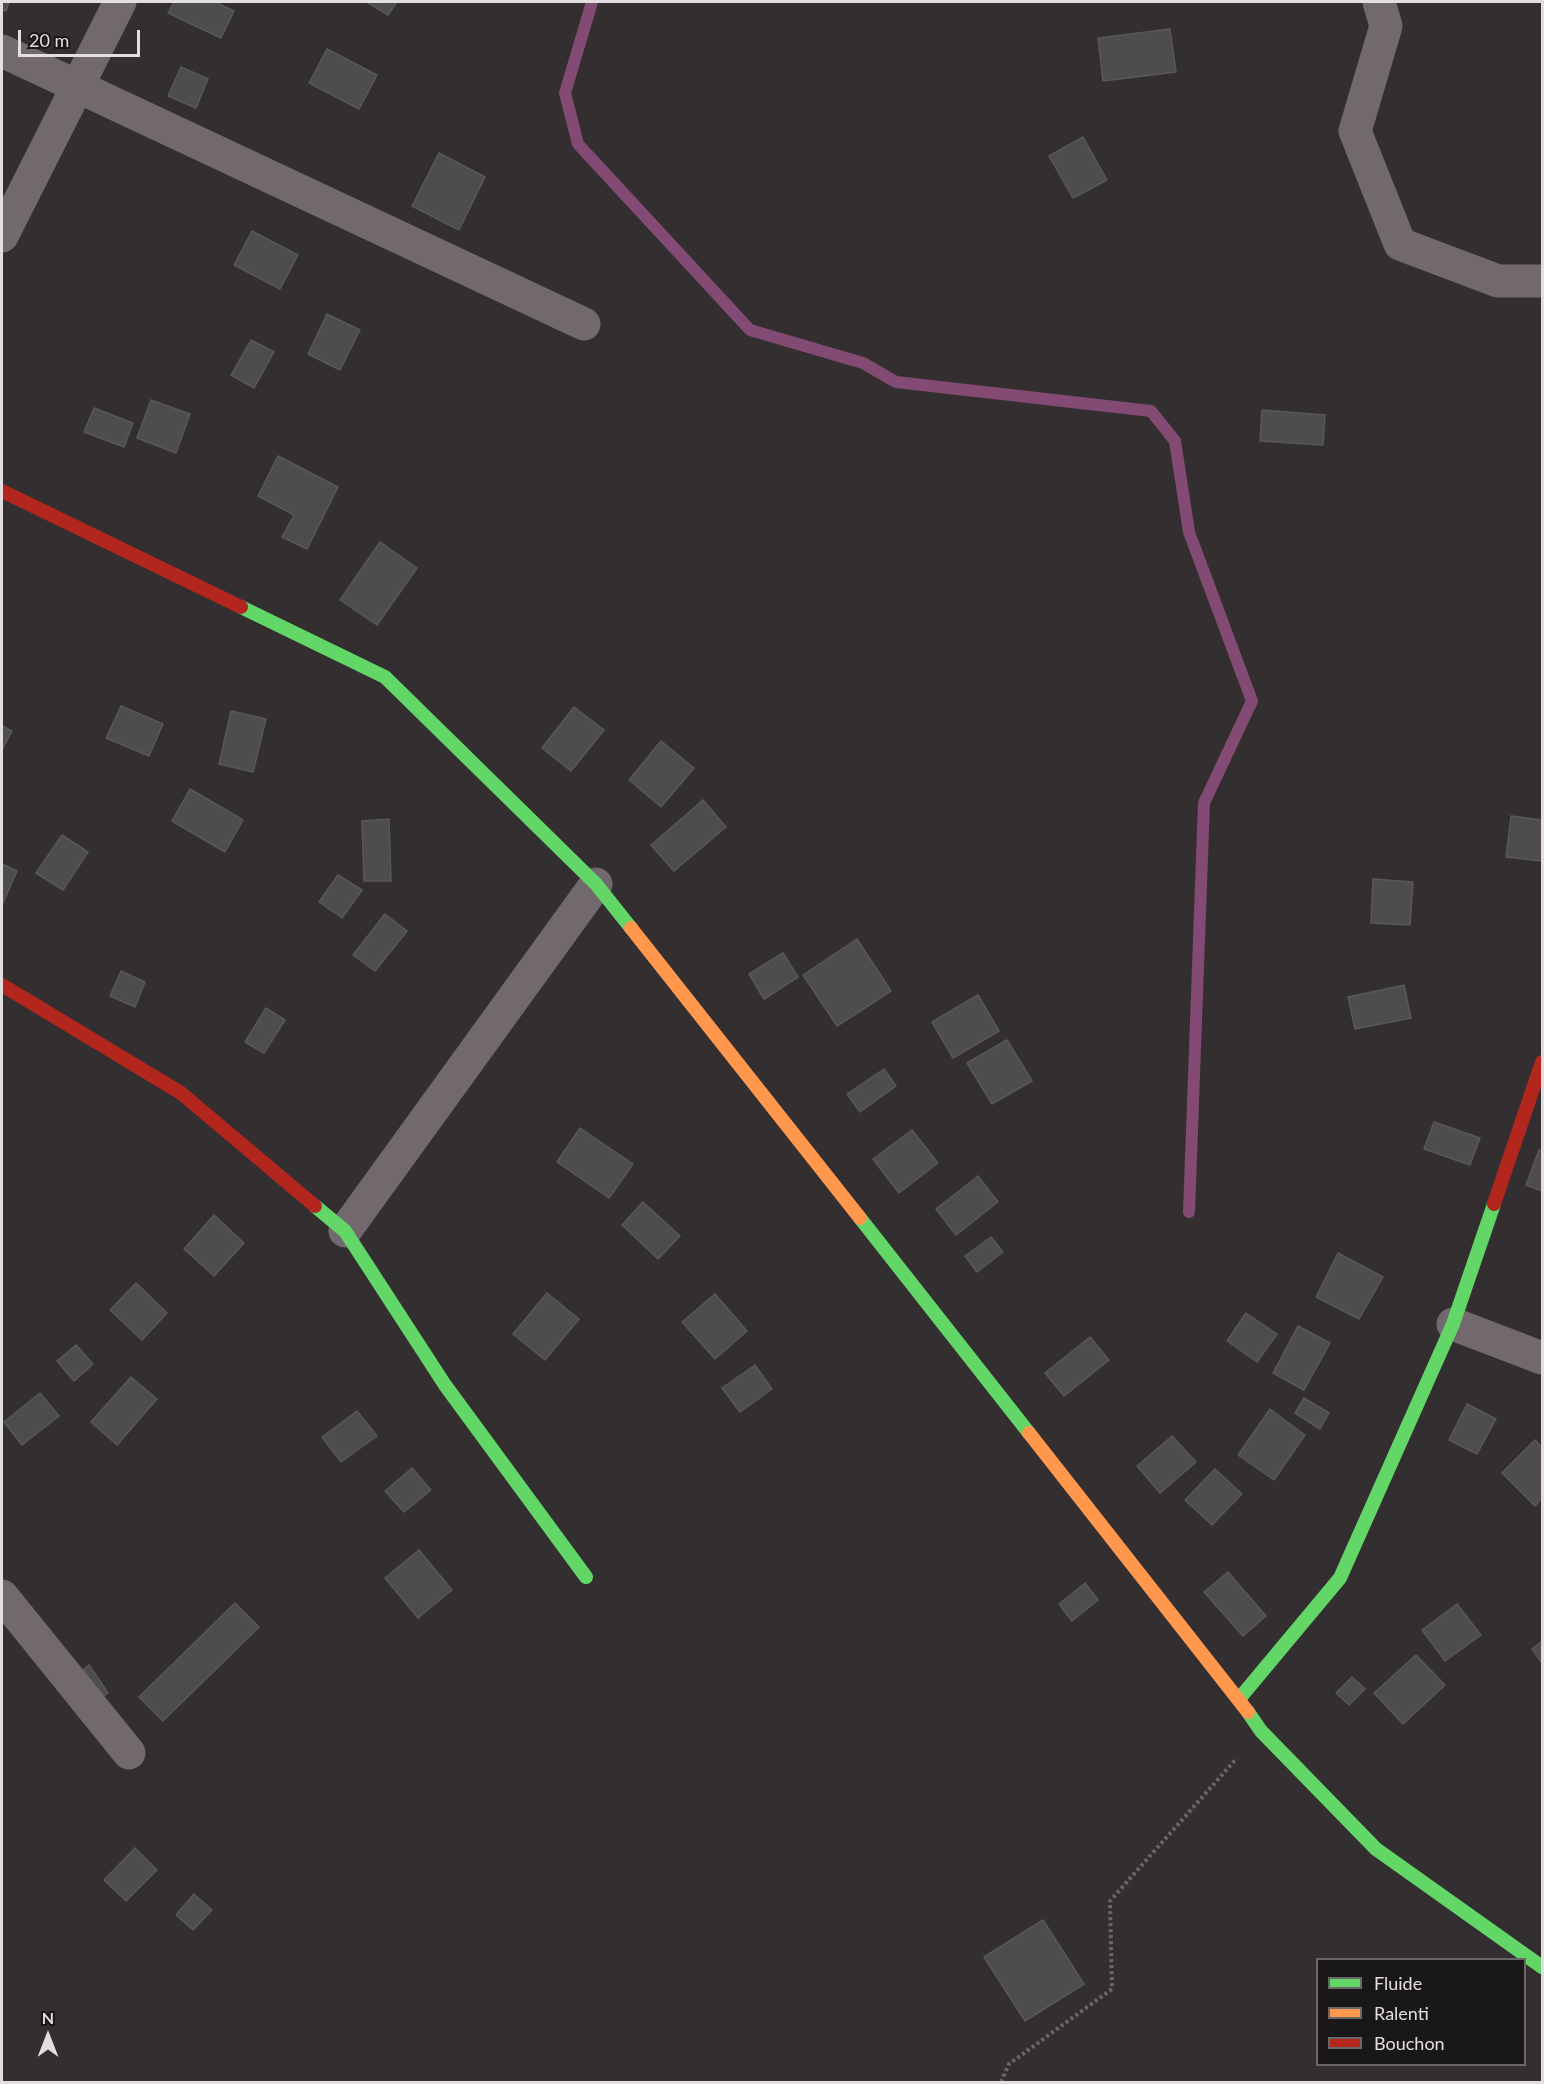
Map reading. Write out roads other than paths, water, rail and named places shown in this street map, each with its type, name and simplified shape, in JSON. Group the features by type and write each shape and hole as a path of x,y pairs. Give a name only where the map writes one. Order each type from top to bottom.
{"street":[{"path":"2,236 120,2"},
{"path":"1379,2 1386,26 1355,131 1400,244 1498,281 1542,281"},
{"path":"2,51 584,324"},
{"path":"2,491 385,677 596,884 1239,1699 1261,1731 1376,1850 1542,1967"},
{"path":"345,1230 596,884"},
{"path":"2,985 181,1093 345,1230 445,1385 586,1577"},
{"path":"1239,1699 1340,1578 1453,1324 1542,1062"},
{"path":"1453,1324 1542,1358"},
{"path":"2,1596 129,1753"}],"waterway":[{"path":"592,2 565,93 578,144 750,330 863,363 896,382 1151,411 1175,441 1189,532 1252,701 1204,803 1189,1212"}]}
